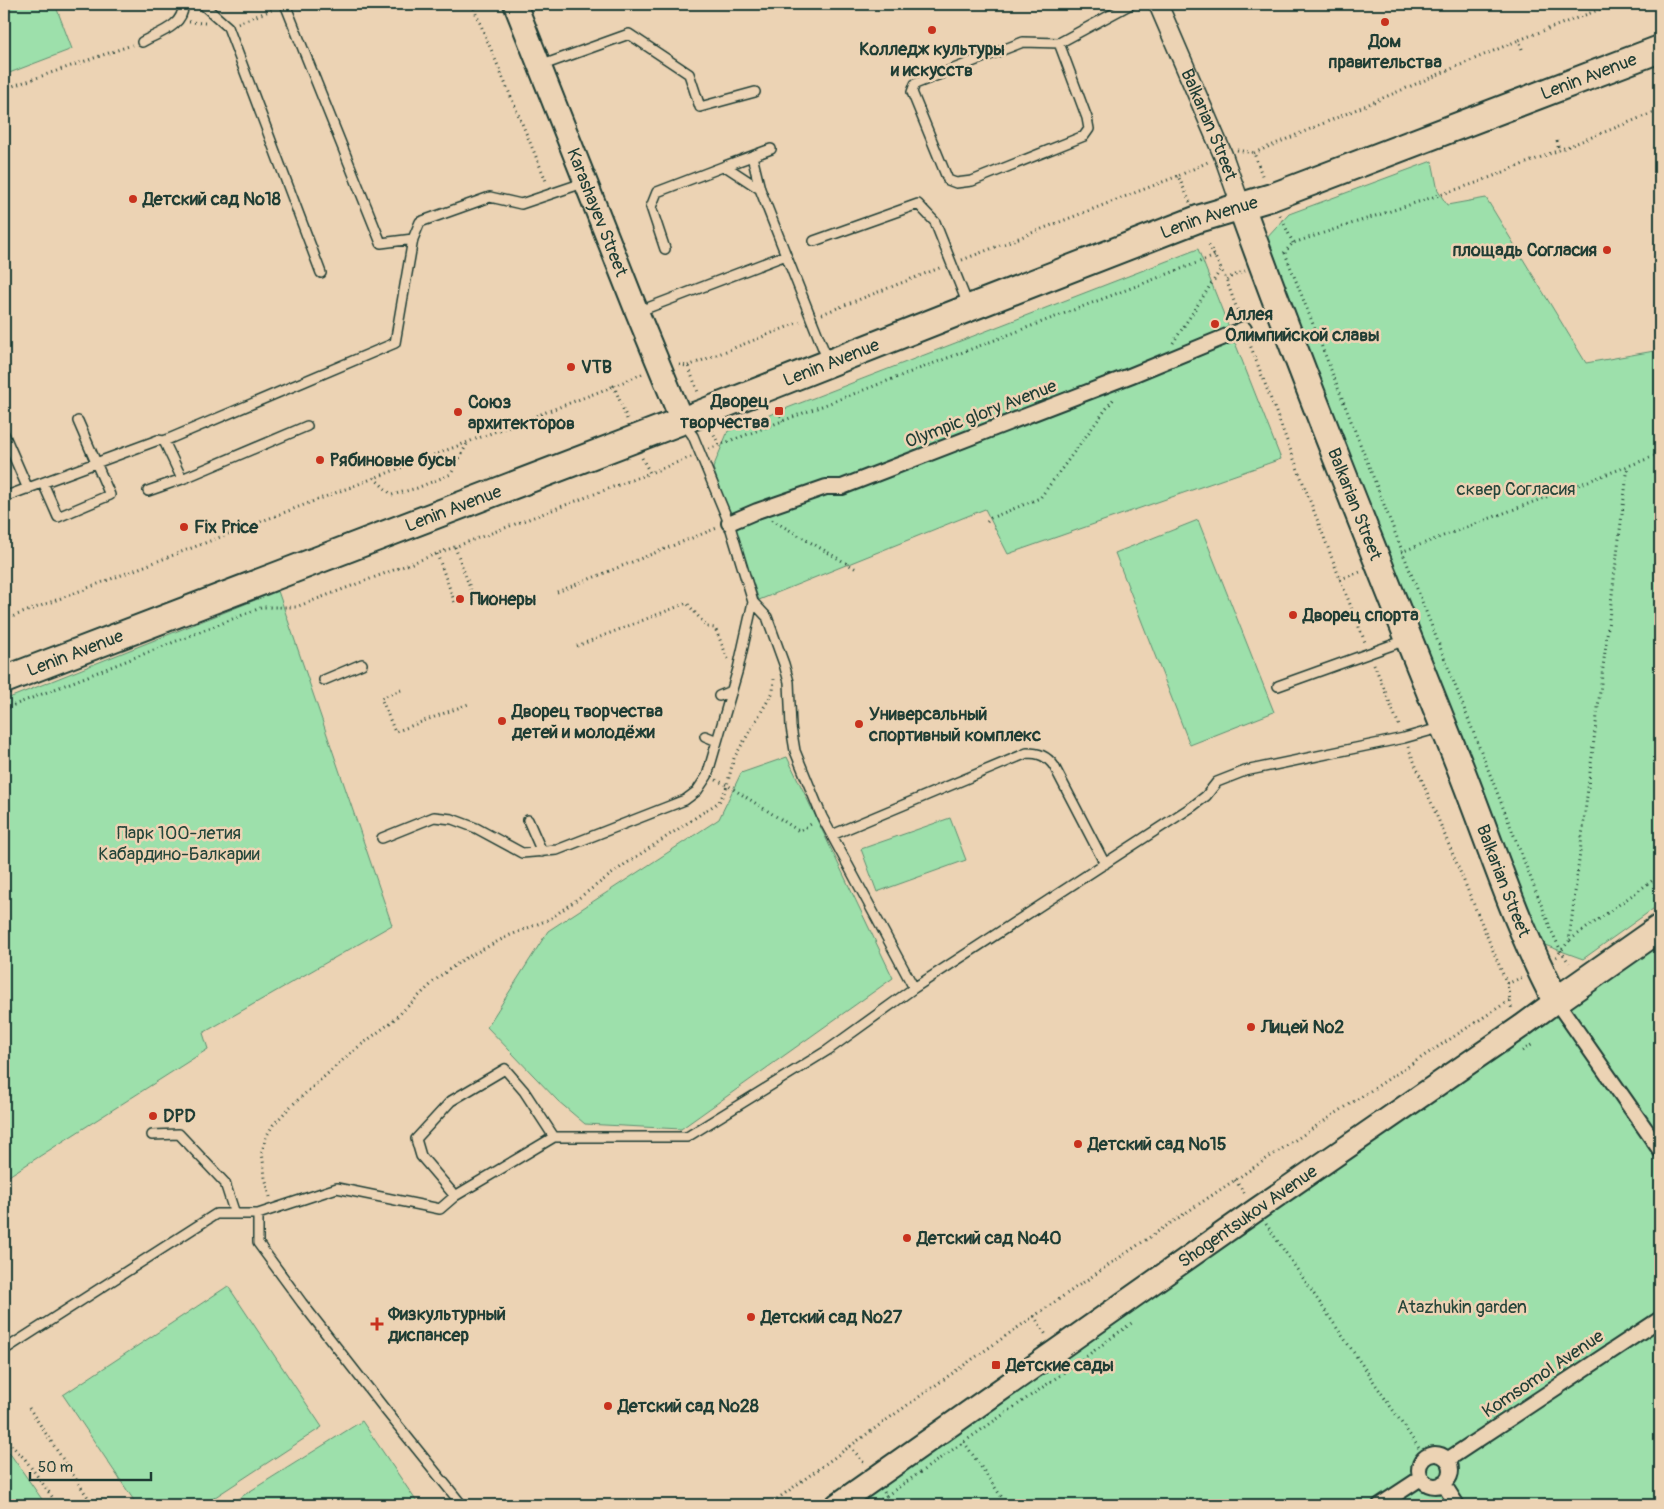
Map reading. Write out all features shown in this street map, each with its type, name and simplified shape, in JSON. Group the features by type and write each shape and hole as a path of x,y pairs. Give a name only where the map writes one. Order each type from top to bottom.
{"main road":[{"name":"Lenin Avenue","path":"4,680 830,364 1198,219 1272,197 1660,48"},
{"name":"Balkarian Street","path":"1241,206 1311,394 1473,797 1524,935 1556,1001"},
{"name":"Shogentsukov Avenue","path":"1556,1001 1660,928"}],"street":[{"name":"Karashaуev Street","path":"515,4 637,312 682,420"},
{"name":"Balkarian Street","path":"1158,4 1222,155 1241,206"},
{"name":"Olympic glory Avenue","path":"729,524 757,511 826,487 842,487 1132,375 1244,329"},
{"path":"1556,1001 1660,1150"},
{"name":"Shogentsukov Avenue","path":"837,1505 1556,1001"},
{"name":"Komsomol Avenue","path":"1448,1460 1660,1319"},
{"path":"1437,1454 1448,1460 1451,1468 1450,1473 1443,1483 1433,1486 1424,1482 1419,1469 1425,1457 1437,1454"},
{"path":"1380,1505 1421,1478"},
{"path":"1443,1483 1458,1505"}],"lane":[{"path":"142,42 176,24 184,9 183,4"},
{"path":"202,4 228,27 321,273"},
{"path":"285,4 381,243 413,239"},
{"path":"1058,43 1087,118 1089,129 1084,136 972,181 956,183 948,180 912,92 915,84 1023,42 1058,43 1131,4"},
{"path":"540,66 629,34 688,74 700,107 754,92"},
{"path":"665,249 651,207 657,192 771,150"},
{"path":"752,156 760,189 830,364"},
{"path":"725,166 760,189"},
{"path":"4,497 158,440 164,442 395,343 413,239 420,222 490,197 521,204 586,182"},
{"path":"814,241 918,204 935,222 969,308"},
{"path":"637,312 786,255"},
{"path":"682,420 693,436 729,524 753,602 767,617 784,664 789,682 791,727 795,751 822,817 914,988"},
{"path":"43,483 58,516 110,495 78,421"},
{"path":"148,491 182,479 307,426"},
{"path":"4,434 28,489"},
{"path":"164,442 182,479"},
{"path":"382,838 434,817 452,819 476,828 522,853 542,852 557,850 685,800 697,791 707,776 753,602"},
{"path":"1278,686 1409,639"},
{"path":"324,680 362,664"},
{"path":"718,696 731,691"},
{"path":"4,1350 216,1214 258,1214 337,1188 440,1209 454,1196 554,1137 687,1137 828,1050 914,988 1193,806 1206,796 1217,782 1245,772 1404,738 1444,727"},
{"path":"705,736 717,741"},
{"path":"832,835 1027,753 1036,753 1046,757 1054,766 1105,864"},
{"path":"528,820 542,852"},
{"path":"454,1196 422,1156 416,1139 451,1101 466,1092 505,1069 524,1091 554,1137"},
{"path":"152,1135 179,1134 226,1183 236,1214"},
{"path":"258,1214 258,1243 302,1303 462,1505"}],"path":[{"path":"472,4 551,194"},
{"path":"1234,150 1254,153 1519,40 1614,4"},
{"path":"1519,40 1522,49"},
{"path":"4,89 142,42"},
{"path":"1280,255 1286,253 1293,243 1476,183 1660,110"},
{"path":"1557,141 1559,150"},
{"path":"1254,153 1265,181"},
{"path":"678,365 688,366 1178,176 1210,160"},
{"path":"1178,176 1191,204"},
{"path":"1277,210 1293,243"},
{"path":"1209,245 1226,279 1370,654 1507,984 1512,1011"},
{"path":"1286,253 1552,932 1569,963"},
{"path":"706,450 1215,256"},
{"path":"1159,364 1221,269"},
{"path":"1226,279 1248,270"},
{"path":"688,366 698,392"},
{"path":"4,620 649,371"},
{"path":"987,522 991,518 1040,498 1132,375"},
{"path":"614,386 627,420"},
{"path":"1268,392 1274,389"},
{"path":"779,411 783,421"},
{"path":"711,429 719,446"},
{"path":"374,478 392,495 417,488 451,474 468,442"},
{"path":"1402,551 1660,454"},
{"path":"4,709 263,607 296,607 691,457"},
{"path":"642,458 650,473"},
{"path":"1569,941 1628,466"},
{"path":"757,511 858,570"},
{"path":"557,592 729,524"},
{"path":"455,547 473,596"},
{"path":"437,554 455,603"},
{"path":"1340,579 1362,572"},
{"path":"577,646 687,603 707,627 715,628 730,664"},
{"path":"274,1209 265,1177 262,1152 266,1137 273,1125 353,1051 389,1024 440,976 483,948 550,919 624,865 719,802 727,785 734,758 773,692 775,674 784,664"},
{"path":"382,698 401,690"},
{"path":"379,692 394,732 471,703"},
{"path":"707,776 727,785 799,832 822,817"},
{"path":"1561,951 1569,941 1660,876"},
{"path":"1507,984 1525,976"},
{"path":"769,1505 1034,1316 1235,1180 1510,1000"},
{"path":"1235,1180 1246,1196"},
{"path":"1263,1220 1425,1457"},
{"path":"1034,1316 1046,1335"},
{"path":"873,1505 1068,1369"},
{"path":"30,1408 93,1505"},
{"path":"4,1438 25,1459 58,1505"},
{"path":"964,1442 1007,1505"},
{"path":"850,1446 864,1463"},
{"path":"882,1488 886,1496"}],"green space":[{"path":"22,4 55,4 72,49 4,75 4,10"},
{"name":"сквер Согласия","path":"1432,161 1438,191 1447,205 1486,198 1586,363 1660,350 1660,904 1583,959 1542,944 1418,633 1265,240 1289,214"},
{"path":"1198,249 1281,459 1008,554 985,509 759,600 713,468 728,431"},
{"path":"1198,520 1274,712 1190,745 1115,553"},
{"name":"Парк 100-летия Кабардино-Балкарии","path":"278,591 392,925 203,1033 208,1049 4,1179 4,700"},
{"path":"787,757 893,978 681,1129 585,1124 558,1101 487,1027 548,931 719,819 741,773"},
{"path":"950,818 966,860 877,892 861,849"},
{"name":"Atazhukin garden","path":"1660,928 1660,1505 837,1505"},
{"path":"228,1286 322,1427 203,1505 137,1505 63,1395"},
{"path":"362,1421 419,1505 228,1505"},
{"path":"4,1448 11,1455 46,1505 4,1505"}],"place":[{"name":"Дом правительства","path":"1385,22"},
{"name":"Колледж культуры и искусств","path":"932,30"},
{"name":"Детский сад №18","path":"133,199"},
{"name":"площадь Согласия","path":"1607,250"},
{"name":"Аллея Олимпийской славы","path":"1215,324"},
{"name":"VTB","path":"571,367"},
{"name":"Дворец творчества","path":"779,411"},
{"name":"Союз архитекторов","path":"458,412"},
{"name":"Рябиновые бусы","path":"320,460"},
{"name":"Fix Price","path":"184,527"},
{"name":"Пионеры","path":"460,599"},
{"name":"Дворец спорта","path":"1293,615"},
{"name":"Дворец творчества детей и молодёжи","path":"502,721"},
{"name":"Универсальный спортивный комплекс","path":"859,724"},
{"name":"Лицей №2","path":"1251,1027"},
{"name":"DPD","path":"153,1116"},
{"name":"Детский сад №15","path":"1078,1144"},
{"name":"Детский сад №40","path":"907,1238"},
{"name":"Детский сад №27","path":"751,1317"},
{"name":"Физкультурный диспансер","path":"377,1324"},
{"name":"Детские сады","path":"996,1365"},
{"name":"Детский сад №28","path":"608,1406"}]}
